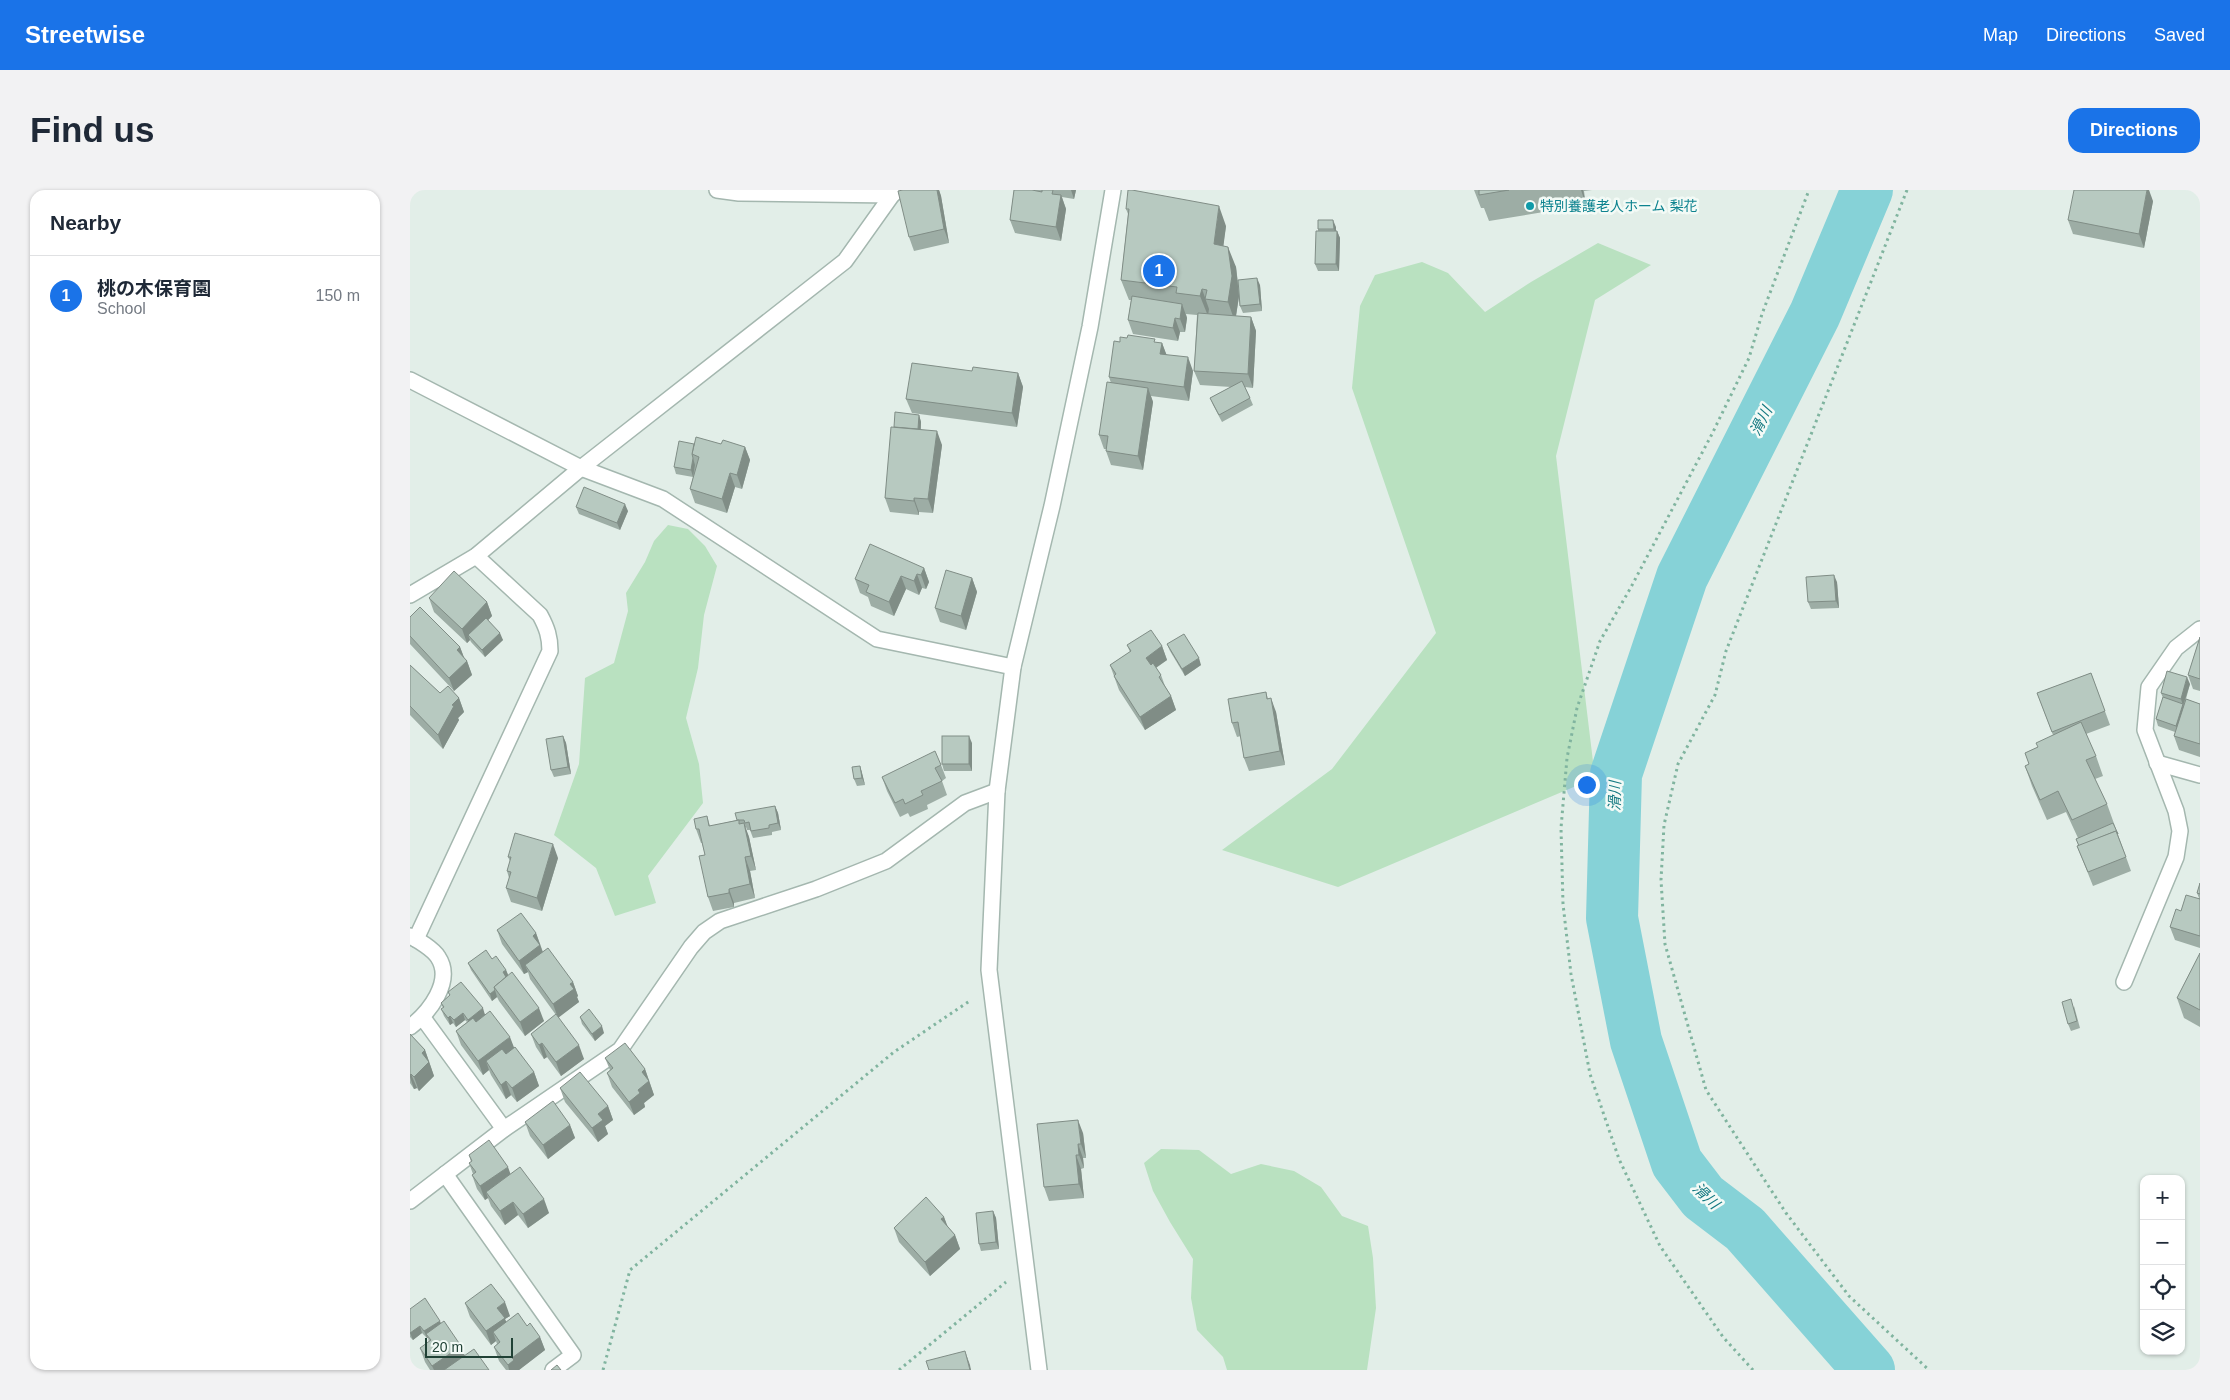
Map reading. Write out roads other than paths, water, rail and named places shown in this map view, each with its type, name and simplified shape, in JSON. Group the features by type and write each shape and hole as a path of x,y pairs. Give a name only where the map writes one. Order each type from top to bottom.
{"street":[{"path":"717,190 739,193 895,192"},
{"path":"1039,1370 989,970 997,791 1013,667 1052,506 1090,327 1112,190"},
{"path":"410,595 476,556 581,468 845,261 895,192"},
{"path":"410,380 581,468 663,499 876,639 1013,667"},
{"path":"410,1027 423,1018 433,1004 444,975 438,957 413,937 550,652 550,639 547,627 540,615 476,556"},
{"path":"2124,982 2179,847 2180,831 2176,811 2145,730 2149,687 2176,648 2200,629"},
{"path":"2157,763 2200,775"},
{"path":"410,1201 504,1129 620,1050 691,947 704,932 720,921 816,889 886,861 965,803 997,791"},
{"path":"423,1018 504,1129"},
{"path":"445,1174 572,1355 553,1370"}],"waterway":[{"name":"滑川","path":"1867,190 1815,314 1682,577 1616,774 1612,918 1636,1041 1677,1163 1703,1197 1745,1229 1869,1370"}],"place":[{"name":"特別養護老人ホーム 梨花","path":"1530,206"},
{"name":"桃の木保育園","path":"1159,271"}]}
